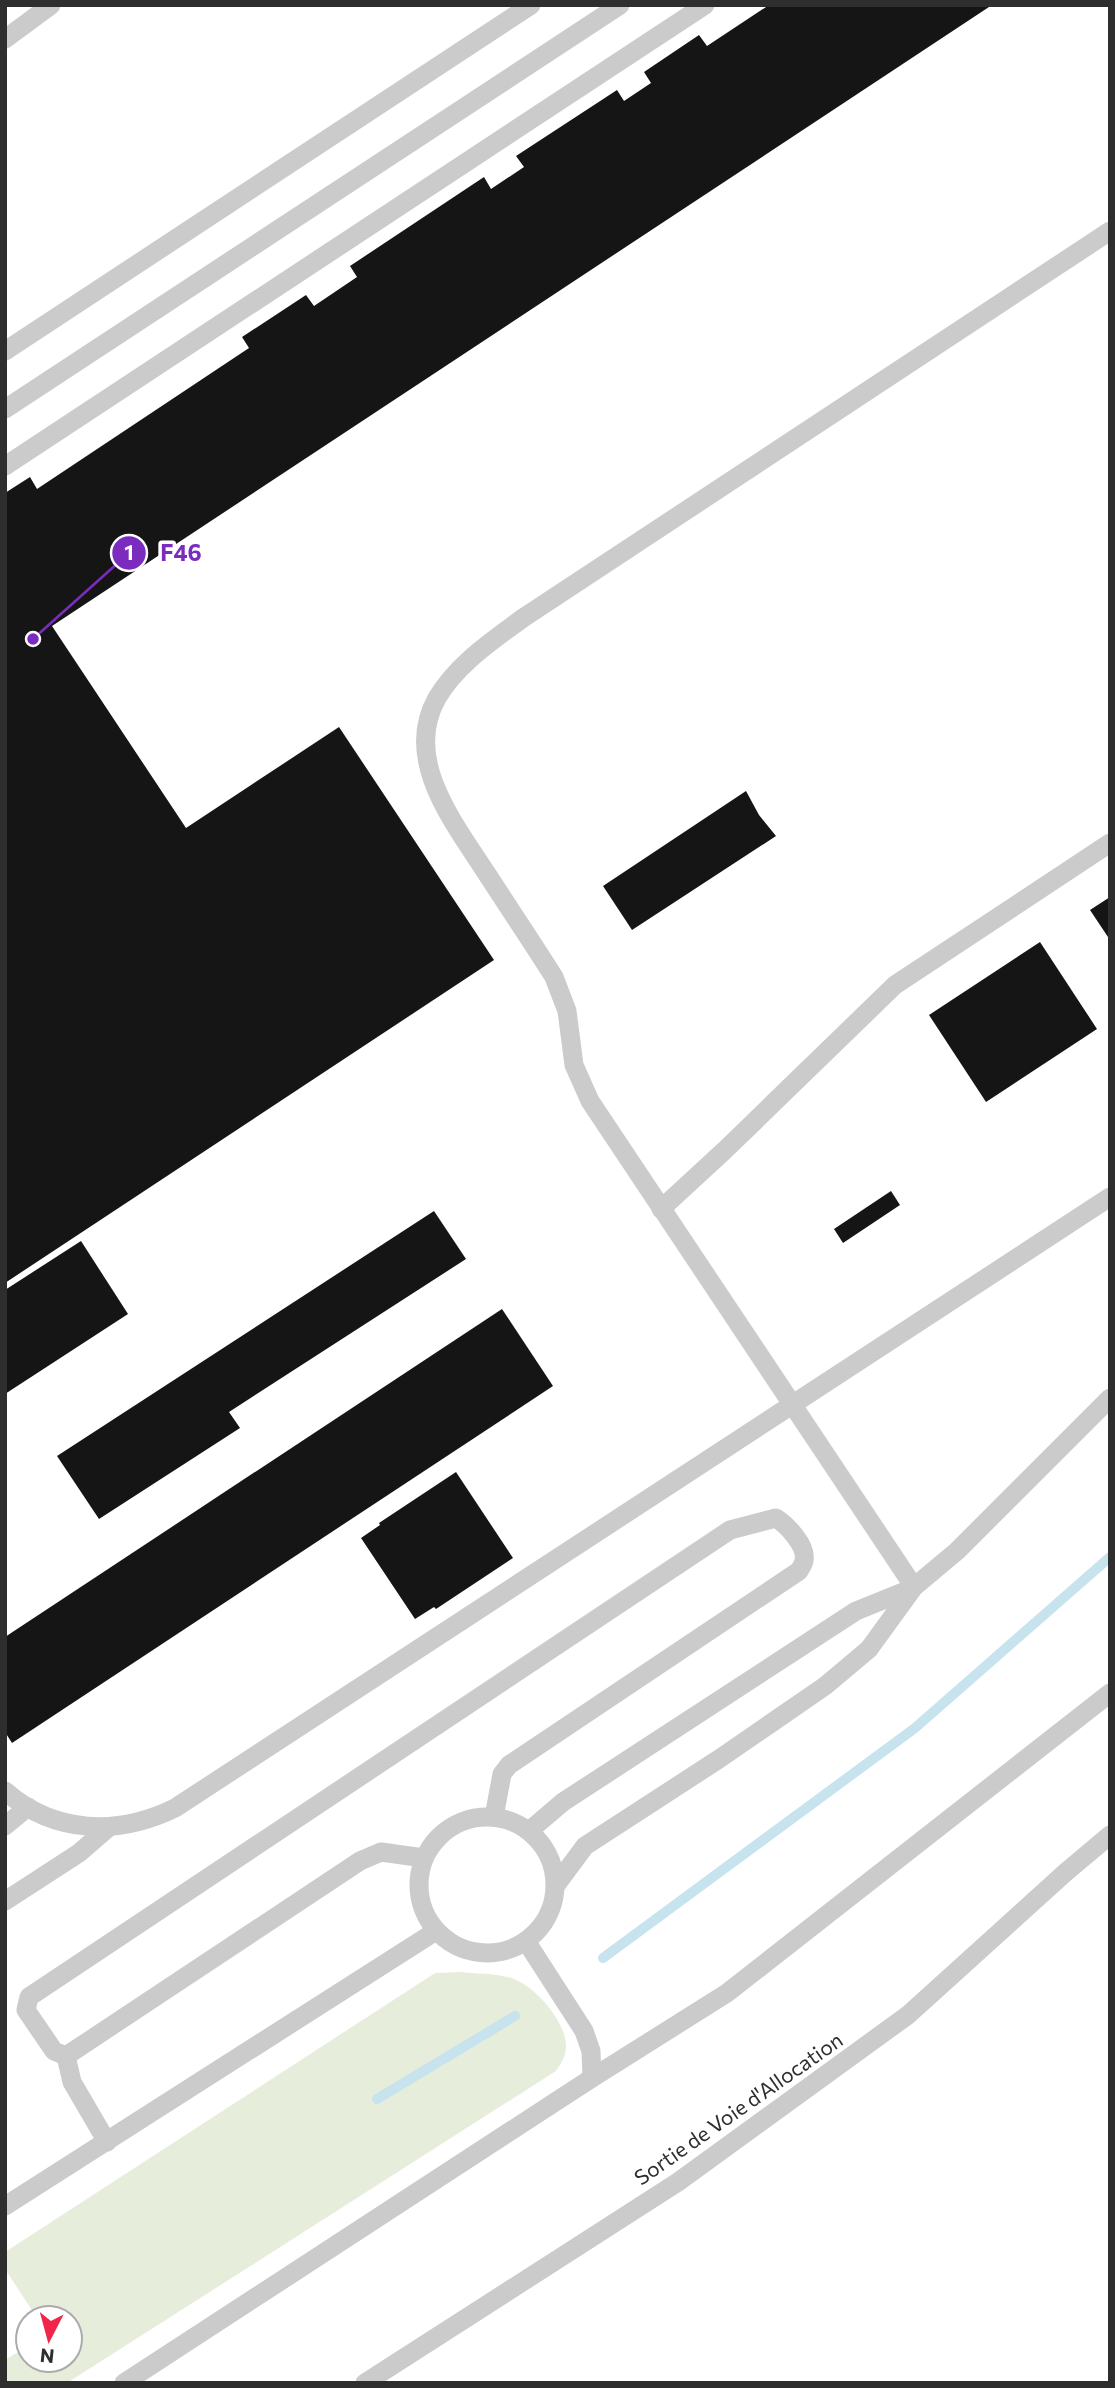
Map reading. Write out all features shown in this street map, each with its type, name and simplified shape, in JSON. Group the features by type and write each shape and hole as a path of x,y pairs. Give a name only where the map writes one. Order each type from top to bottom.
{"lane":[{"path":"5,39 51,5"},
{"path":"5,351 531,5"},
{"path":"5,409 620,5"},
{"path":"5,466 705,5"},
{"path":"914,1587 590,1101 574,1065 568,1011 554,977 443,805 435,786 426,749 427,727 436,700 461,667 523,618 1110,231"},
{"path":"661,1209 895,985 1110,842"},
{"path":"5,1791 43,1816 85,1828 131,1825 156,1817 192,1799 1110,1197"},
{"path":"556,1885 585,1846 825,1686 869,1649 914,1587 957,1551 1110,1398"},
{"path":"66,2056 54,2051 26,2010 29,1997 37,1991 730,1530 776,1518 785,1523 803,1550 804,1559 799,1571 509,1765 502,1773 494,1817"},
{"path":"529,1831 563,1802 856,1611 914,1587"},
{"path":"124,2383 727,1993 1110,1693"},
{"path":"5,1826 28,1807"},
{"path":"476,1817 494,1817 529,1831 542,1844 552,1863 556,1885 552,1907 542,1926 526,1941 509,1950 489,1954 470,1951 451,1943 436,1931 425,1915 419,1896 419,1877 424,1858 433,1843 445,1831 476,1817"},
{"path":"5,1901 79,1853 108,1827"},
{"name":"Sortie de Voie d'Allocation","path":"365,2383 678,2182 908,2015 1110,1835"},
{"path":"66,2056 360,1861 381,1852 424,1858"},
{"path":"5,2206 436,1931"},
{"path":"526,1941 584,2031 591,2051 592,2078"},
{"path":"66,2056 72,2081 107,2142"}],"green space":[{"path":"460,1972 508,1977 531,1989 548,2006 565,2037 565,2053 556,2071 84,2372 84,2304 28,2304 5,2269 5,2252 435,1973"},
{"path":"14,2355 14,2374 81,2374 67,2383 5,2383 5,2360"}],"building":[{"path":"769,5 992,5 52,626 186,828 339,727 494,960 5,1283 5,493 30,477 37,489 249,348 242,337 306,295 314,306 357,277 350,266 484,177 491,189 524,167 516,156 617,90 624,101 651,83 644,72 699,35 707,46"},
{"path":"746,791 759,815 776,836 632,930 603,886"},
{"path":"1110,897 1110,940 1090,910"},
{"path":"1040,942 1097,1029 986,1102 929,1015"},
{"path":"891,1191 900,1205 843,1243 834,1229"},
{"path":"434,1211 466,1259 229,1412 240,1428 99,1519 57,1456"},
{"path":"81,1241 128,1314 5,1394 5,1290"},
{"path":"502,1309 553,1386 12,1743 5,1732 5,1637"},
{"path":"456,1472 513,1558 436,1609 434,1607 415,1619 361,1538"}],"waterway":[{"path":"603,1958 915,1728 1110,1557"},
{"path":"377,2099 515,2016"}],"place":[{"name":"F46","path":"33,639"}]}
